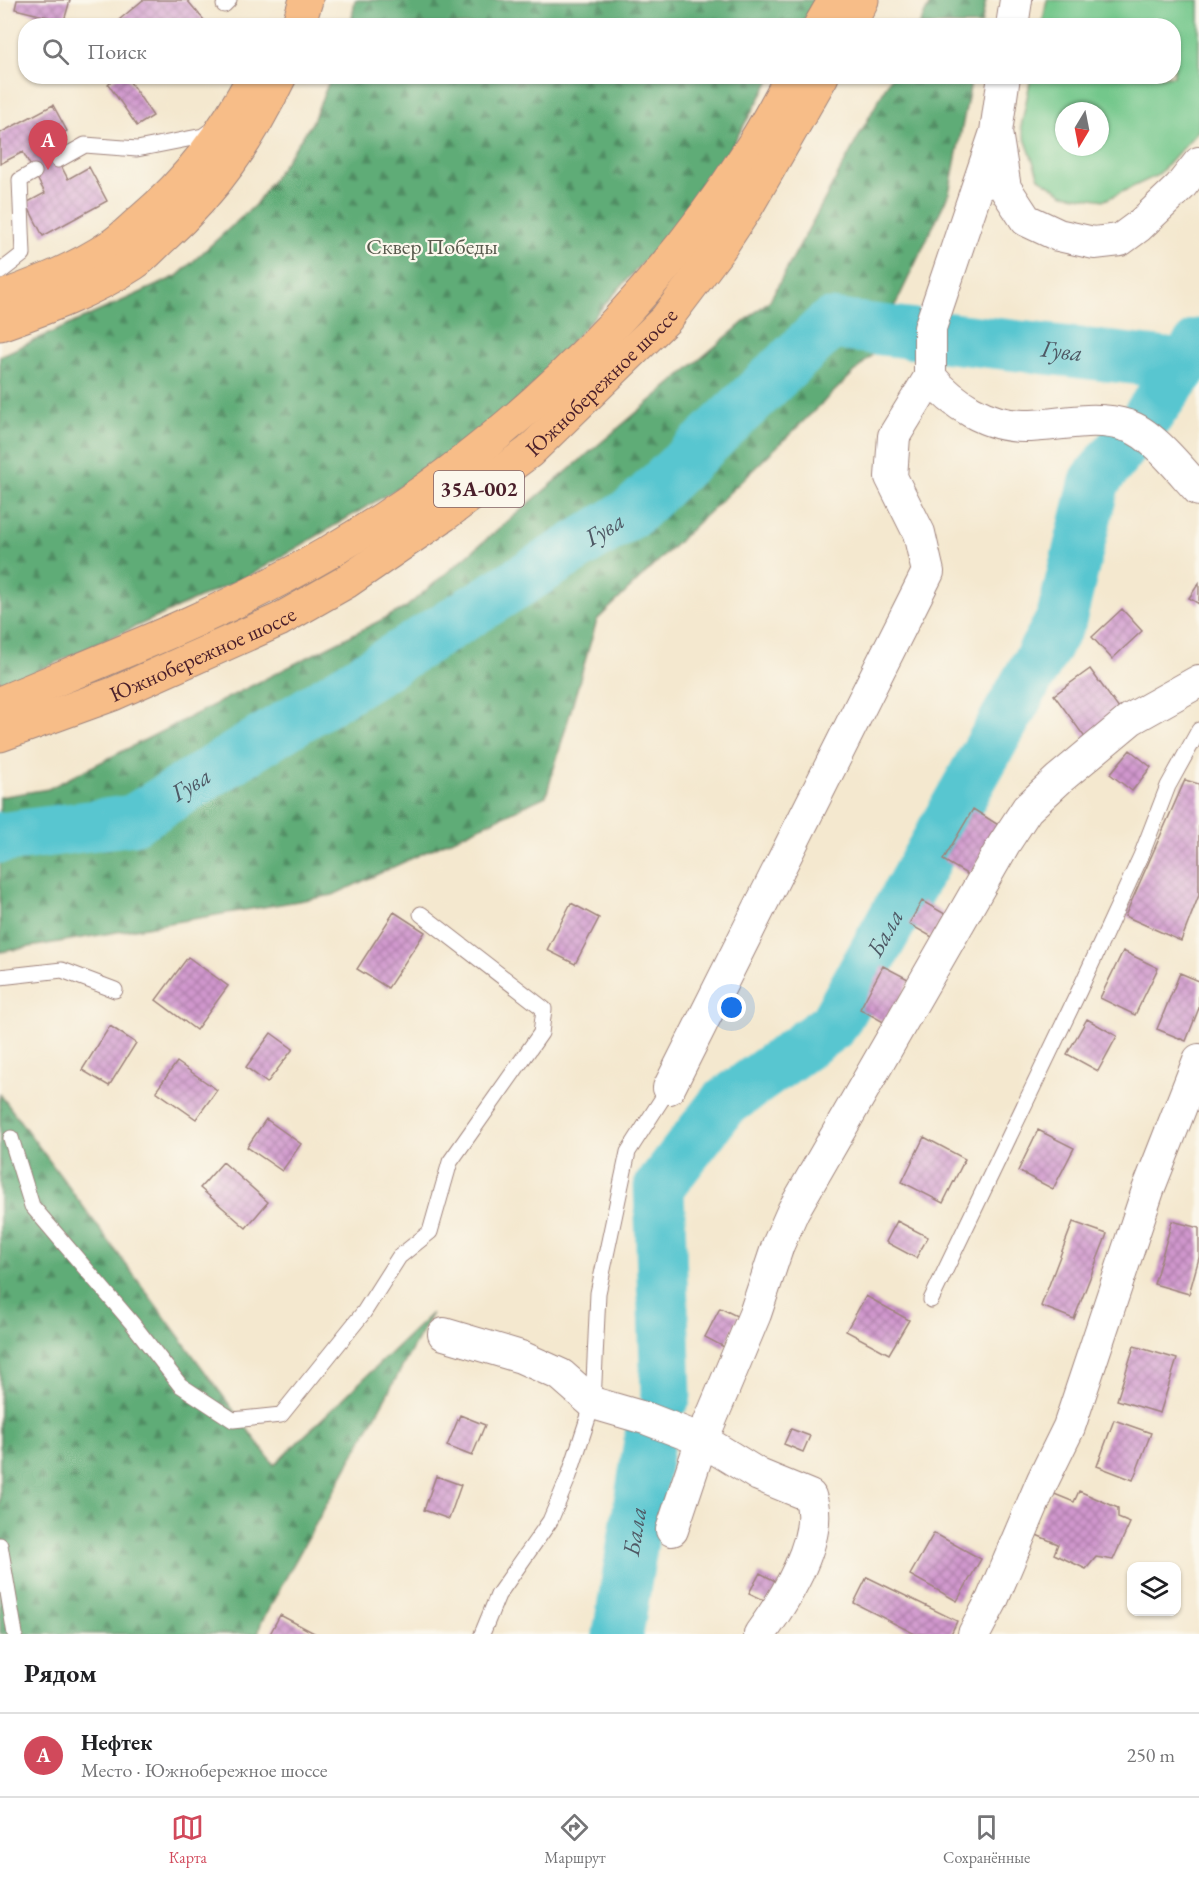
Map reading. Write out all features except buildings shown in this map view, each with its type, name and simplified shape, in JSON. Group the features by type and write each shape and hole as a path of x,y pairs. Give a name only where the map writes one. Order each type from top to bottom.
{"highway":[{"path":"277,18 283,0"},
{"path":"300,18 306,0"},
{"path":"825,18 835,0"},
{"path":"853,18 862,0"},
{"path":"0,298 54,278 112,246 172,194 210,150 235,114 250,84"},
{"path":"0,324 61,302 133,264 187,216 233,161 256,127 276,84"},
{"name":"Южнобережное шоссе","path":"0,703 111,657 276,581 327,554 423,491 504,432 592,347 693,232 750,151 788,84"},
{"name":"Южнобережное шоссе","path":"0,735 113,694 279,620 346,582 444,515 529,452 666,319 719,249 746,208 817,84"}],"street":[{"path":"1013,18 1016,0"},
{"path":"669,1088 928,572 919,533 891,477 890,458 894,436 929,370 930,328 996,132 1003,84"},
{"path":"996,132 1005,188 1026,220 1058,235 1094,243 1120,240 1139,226 1180,187 1199,163"},
{"path":"929,370 946,396 994,422 1023,426 1102,419 1131,426 1158,447 1199,490"},
{"path":"672,1530 702,1440 755,1314 778,1245 793,1211 1004,844 1027,809 1131,719 1199,681"},
{"path":"974,1634 992,1600 1043,1480 1069,1427 1148,1190 1199,1060"},
{"path":"444,1334 521,1357 551,1370 561,1375 593,1403 648,1419 702,1440 759,1475 810,1496 816,1511 798,1570 783,1602 760,1634"}],"lane":[{"path":"58,159 85,146 137,149 203,136 235,114"},
{"path":"0,272 23,254 20,180 34,172"},
{"path":"931,1300 1084,982 1142,856 1168,786 1199,730"},
{"path":"11,1137 32,1206 132,1323 180,1385 233,1420 281,1415 364,1312 399,1257 430,1232 450,1162 541,1033 544,1009 421,914"},
{"path":"0,977 62,970 115,990"},
{"path":"482,1634 498,1595 550,1521 569,1476 593,1403 598,1293 628,1152 669,1088"},
{"path":"0,1545 15,1634"}],"green space":[{"path":"355,0 816,0 805,18 352,18"},
{"path":"932,0 986,0 982,18 923,18"},
{"path":"1047,0 1199,0 1199,130 1158,175 1105,200 1064,194 1039,178 1021,127 1030,84 1181,84 1181,18 1043,18"},
{"name":"Сквер Победы","path":"328,84 768,84 704,194 488,435 254,573 0,688 0,356 177,276 255,205 312,123"},
{"path":"887,84 971,84 949,193 871,356 597,620 546,796 333,895 0,952 0,797 48,789 405,608 770,300"},
{"path":"0,1094 274,1465 432,1313 261,1623 258,1634 0,1634"}],"waterway":[{"name":"Гува","path":"0,838 133,820 634,511 830,324 1184,365 1199,344"},
{"name":"Бала","path":"1147,417 1184,365"},
{"name":"Бала","path":"666,1395 659,1187 723,1104 833,1025 1061,620 1095,481 1127,441"},
{"name":"Бала","path":"618,1634 651,1429"}],"place":[{"name":"Нефтек","path":"48,170"}]}
